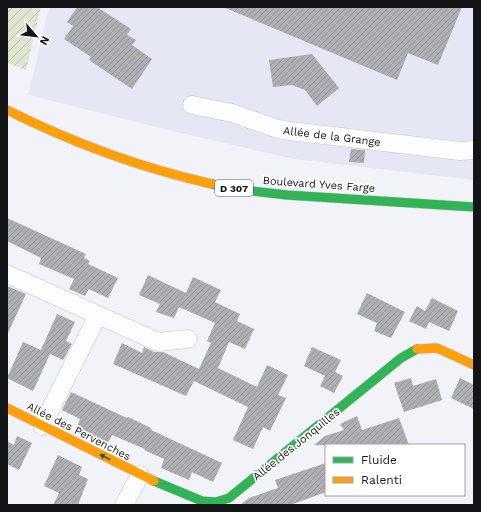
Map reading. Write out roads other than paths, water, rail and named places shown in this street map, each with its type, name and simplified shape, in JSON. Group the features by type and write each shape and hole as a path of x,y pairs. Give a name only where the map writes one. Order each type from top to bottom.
{"street":[{"name":"Allée de la Grange","path":"192,105 232,114 278,129 290,131 460,151 474,150"},
{"name":"Boulevard Yves Farge","path":"7,110 27,120 105,152 182,177 235,189 287,195 474,206"},
{"path":"7,274 158,342 188,339"},
{"path":"42,426 98,315"},
{"name":"Allée des Jonquilles","path":"140,475 202,501 216,502 229,498 401,358 419,348 437,348 474,365"},
{"name":"Allée des Pervenches","path":"7,408 140,475"},
{"path":"124,505 140,475"}]}
